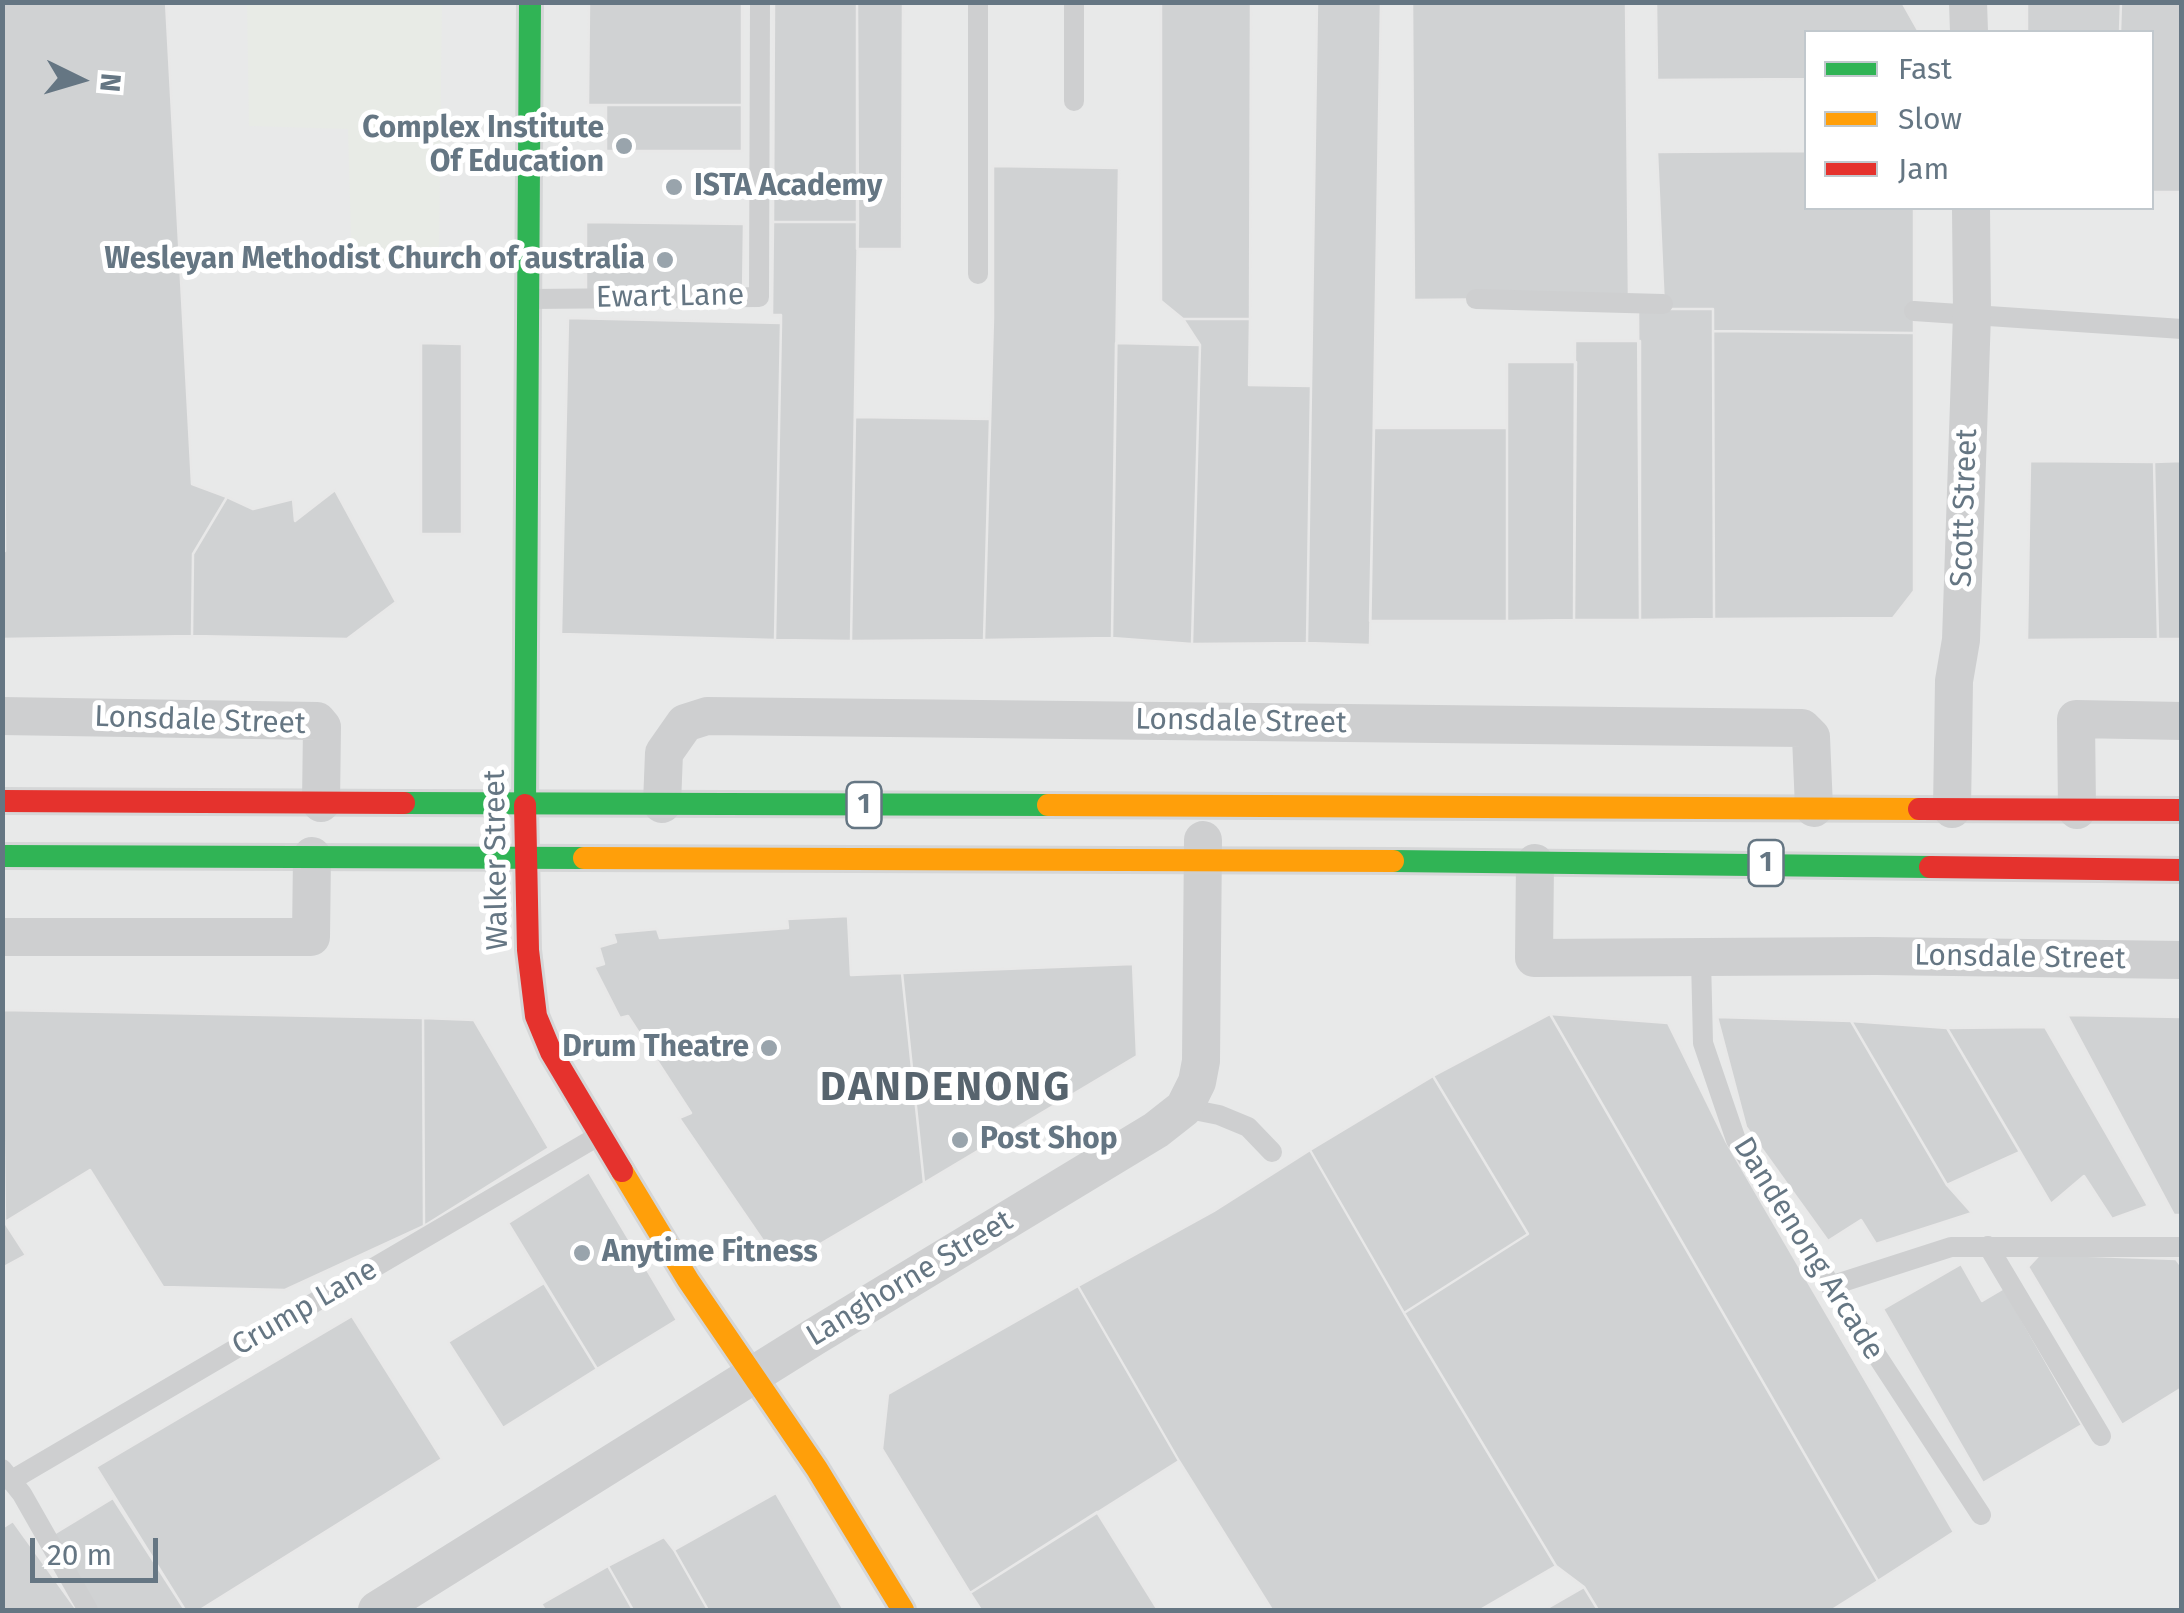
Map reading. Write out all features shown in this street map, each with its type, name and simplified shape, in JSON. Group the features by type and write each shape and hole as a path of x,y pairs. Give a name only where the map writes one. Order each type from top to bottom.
{"main road":[{"name":"Walker Street","path":"530,2 526,856 528,950 536,1016 551,1052 688,1280 754,1374 904,1610"},
{"name":"1","path":"2,800 2182,810"},
{"name":"1","path":"2,856 1874,864 2182,870"}],"street":[{"path":"1968,2 1969,30"},
{"name":"Scott Street","path":"1952,809 1954,680 1961,640 1972,314 1971,210"},
{"name":"Lonsdale Street","path":"2,716 316,721 322,728 322,803"},
{"name":"Lonsdale Street","path":"662,804 664,754 685,723 707,716 1802,728 1812,737 1814,808"},
{"path":"2076,810 2076,719 2182,721"},
{"path":"1184,1108 1197,1082 1201,1061 1203,807"},
{"path":"2,937 311,937 312,856"},
{"name":"Lonsdale Street","path":"1534,863 1534,958 1876,956 2182,960"},
{"name":"Langhorne Street","path":"377,1610 754,1374 1156,1130 1184,1108"}],"lane":[{"name":"Ewart Lane","path":"528,299 759,297 760,2"},
{"path":"978,2 978,274"},
{"path":"1074,2 1074,101"},
{"path":"1476,299 1663,304"},
{"path":"1914,311 2182,329"},
{"name":"Dandenong Arcade","path":"1701,960 1703,1043 1736,1140 1981,1515"},
{"path":"1184,1108 1219,1115 1248,1128 1272,1152"},
{"name":"Crump Lane","path":"6,1475 600,1135"},
{"path":"1988,1246 2101,1436"},
{"path":"1830,1286 1951,1247 2182,1247"},
{"path":"6,1475 22,1494 88,1610"}],"shaded area":[{"path":"3,3 2181,3 2181,1610 3,1610"},
{"path":"247,3 442,3 439,253 352,272 348,129 249,126"}],"building":[{"path":"2,2 166,2 192,484 227,497 193,554 192,636 2,639"},
{"path":"589,2 742,2 742,105 588,105"},
{"path":"774,2 857,2 858,222 773,222"},
{"path":"857,2 903,2 902,249 857,249"},
{"path":"1161,2 1251,2 1250,319 1183,319 1161,301"},
{"path":"1317,2 1381,2 1370,645 1307,643"},
{"path":"1412,2 1626,2 1629,298 1414,300"},
{"path":"1656,2 1902,2 1918,30 1804,30 1804,79 1657,80"},
{"path":"2027,2 2121,2 2120,30 2027,30"},
{"path":"2121,2 2182,2 2182,192 2154,192 2154,30 2120,30"},
{"path":"606,105 742,105 742,151 606,151"},
{"path":"1804,151 1804,210 1914,210 1914,333 1713,331 1713,309 1664,309 1657,152"},
{"path":"993,166 1119,168 1112,638 984,640"},
{"name":"Wesleyan Methodist Church of australia","path":"586,222 744,224 743,296 586,295"},
{"path":"773,222 858,222 851,641 775,640 781,315 772,315"},
{"path":"1638,309 1713,309 1714,619 1640,620"},
{"path":"568,318 781,323 775,640 561,634"},
{"path":"1183,319 1250,319 1249,385 1311,386 1307,643 1192,644 1200,345"},
{"path":"1713,331 1914,333 1914,591 1893,618 1714,619"},
{"path":"1575,341 1640,341 1640,620 1574,620"},
{"path":"421,343 462,344 462,534 421,534"},
{"path":"1116,343 1200,345 1192,644 1112,638"},
{"path":"1507,362 1576,362 1574,620 1507,621"},
{"path":"855,417 990,419 984,640 851,641"},
{"path":"1374,428 1507,428 1507,621 1370,621"},
{"path":"2030,461 2154,462 2158,639 2027,640"},
{"path":"2182,461 2182,639 2158,639 2154,462"},
{"path":"335,490 396,602 347,639 192,636 193,554 227,497 253,509 293,499 295,521"},
{"path":"848,916 851,975 902,973 924,1183 781,1267 679,1118 691,1113 628,1016 620,1018 594,967 604,964 599,947 616,942 613,933 657,929 660,938 788,928 787,919"},
{"path":"1133,964 1137,1056 924,1183 902,973"},
{"path":"2,1010 423,1018 424,1226 285,1290 163,1287 90,1170 5,1222"},
{"path":"1550,1014 1668,1023 1726,1141 1954,1532 1878,1581"},
{"path":"1550,1014 1878,1581 1832,1610 1598,1610 1584,1587 1556,1566 1404,1313 1528,1234 1433,1076"},
{"path":"2067,1015 2182,1017 2182,1215 2174,1215"},
{"path":"1717,1017 1851,1021 1947,1185 1972,1213 1876,1244 1861,1220 1828,1241 1746,1127"},
{"path":"423,1018 474,1020 549,1148 424,1226"},
{"path":"1851,1021 1947,1028 2020,1152 1947,1185"},
{"path":"2045,1027 2148,1206 2112,1219 2084,1176 2051,1204 1947,1028"},
{"path":"1433,1076 1528,1234 1404,1313 1310,1150"},
{"path":"1310,1150 1556,1566 1480,1610 1272,1610 1179,1461 1078,1286 1214,1211"},
{"name":"Anytime Fitness","path":"589,1172 677,1320 597,1369 508,1223"},
{"path":"2,1218 26,1255 2,1268"},
{"path":"2040,1254 2176,1259 2182,1267 2182,1388 2122,1425 2028,1267"},
{"path":"1961,1264 1982,1301 2004,1288 2082,1425 1983,1483 1883,1309"},
{"path":"544,1283 597,1369 503,1428 448,1342"},
{"path":"1078,1286 1179,1461 970,1593 882,1449 888,1394"},
{"path":"352,1316 442,1459 200,1610 185,1610 96,1467"},
{"path":"776,1493 844,1610 708,1610 674,1550"},
{"path":"113,1498 185,1610 97,1610 52,1535"},
{"path":"1097,1512 1158,1610 981,1610 970,1593"},
{"path":"13,1521 77,1610 2,1610 2,1528"},
{"path":"664,1537 708,1610 633,1610 608,1566"},
{"path":"608,1566 633,1610 545,1610 541,1604"},
{"path":"1584,1587 1598,1610 1544,1610"}],"traffic: fast":[{"path":"525,805 530,2"},
{"path":"404,803 1048,805"},
{"path":"2,856 584,858"},
{"path":"1393,861 1930,867"}],"traffic: slow":[{"path":"1048,805 1919,809"},
{"path":"584,858 1393,861"},
{"path":"622,1171 688,1280 817,1469 903,1610"}],"traffic: jam":[{"path":"2,801 404,803"},
{"path":"525,805 528,950 536,1016 551,1052 622,1171"},
{"path":"1919,809 2182,810"},
{"path":"1930,867 2182,870"}],"place":[{"name":"Complex Institute Of Education","path":"624,146"},
{"name":"ISTA Academy","path":"674,187"},
{"name":"Wesleyan Methodist Church of australia","path":"665,260"},
{"name":"Drum Theatre","path":"769,1048"},
{"name":"Post Shop","path":"960,1140"},
{"name":"Anytime Fitness","path":"582,1253"}],"district":[{"name":"DANDENONG","path":"946,1089"}]}
